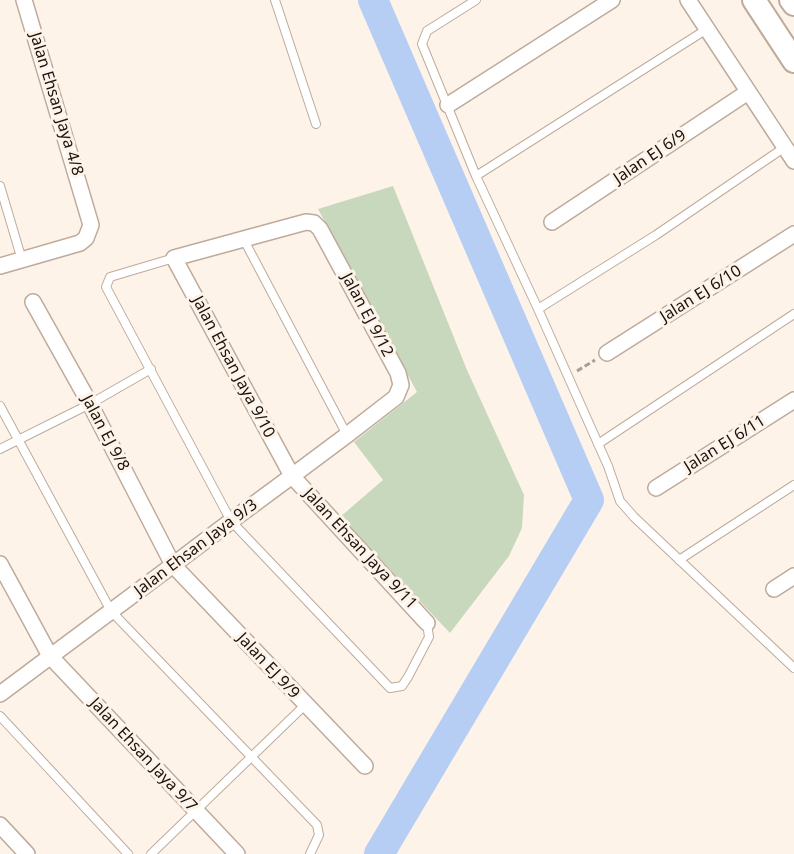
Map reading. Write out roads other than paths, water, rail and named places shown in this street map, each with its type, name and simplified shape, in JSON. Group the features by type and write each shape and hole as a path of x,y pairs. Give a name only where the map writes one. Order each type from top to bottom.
{"main road":[{"path":"754,0 794,61"},
{"path":"791,0 794,4"}],"street":[{"name":"Jalan Ehsan Jaya 4/8","path":"22,260 80,243 86,238 91,225 88,208 24,0"},
{"path":"448,105 612,0"},
{"path":"688,0 794,161"},
{"name":"Jalan EJ 6/9","path":"552,222 748,92"},
{"name":"Jalan EJ 9/12","path":"244,240 306,222 314,223 320,229 398,373 401,385 391,402"},
{"name":"Jalan EJ 6/10","path":"607,352 794,234"},
{"path":"174,258 244,240"},
{"name":"Jalan Ehsan Jaya 9/10","path":"174,258 292,476"},
{"path":"0,267 22,260"},
{"name":"Jalan EJ 9/8","path":"33,302 90,404 173,565"},
{"name":"Jalan EJ 6/11","path":"656,488 794,400"},
{"name":"Jalan Ehsan Jaya 9/3","path":"0,694 391,402"},
{"name":"Jalan Ehsan Jaya 9/11","path":"292,476 427,623"},
{"name":"Jalan Ehsan Jaya 9/7","path":"0,564 50,656 237,854"},
{"name":"Jalan EJ 9/9","path":"173,565 365,766"},
{"path":"774,589 794,576"},
{"path":"0,825 27,854"}],"lane":[{"path":"275,0 316,124"},
{"path":"476,0 427,32 422,39 425,53 476,176 598,444 620,501 679,560 792,664"},
{"path":"476,176 707,29"},
{"path":"538,309 656,235 785,147"},
{"path":"0,186 22,260"},
{"path":"244,240 347,435"},
{"path":"174,258 110,277 107,282 107,292 151,369 231,521 390,688 402,686 408,677 429,637 427,623"},
{"path":"598,444 794,314"},
{"path":"0,449 90,404 151,369"},
{"path":"0,406 111,611 249,758 317,825 320,835 310,854"},
{"path":"679,560 794,485"},
{"path":"151,854 305,705"},
{"path":"0,717 128,854"}],"waterway":[{"path":"373,0 589,500 379,854"}]}
